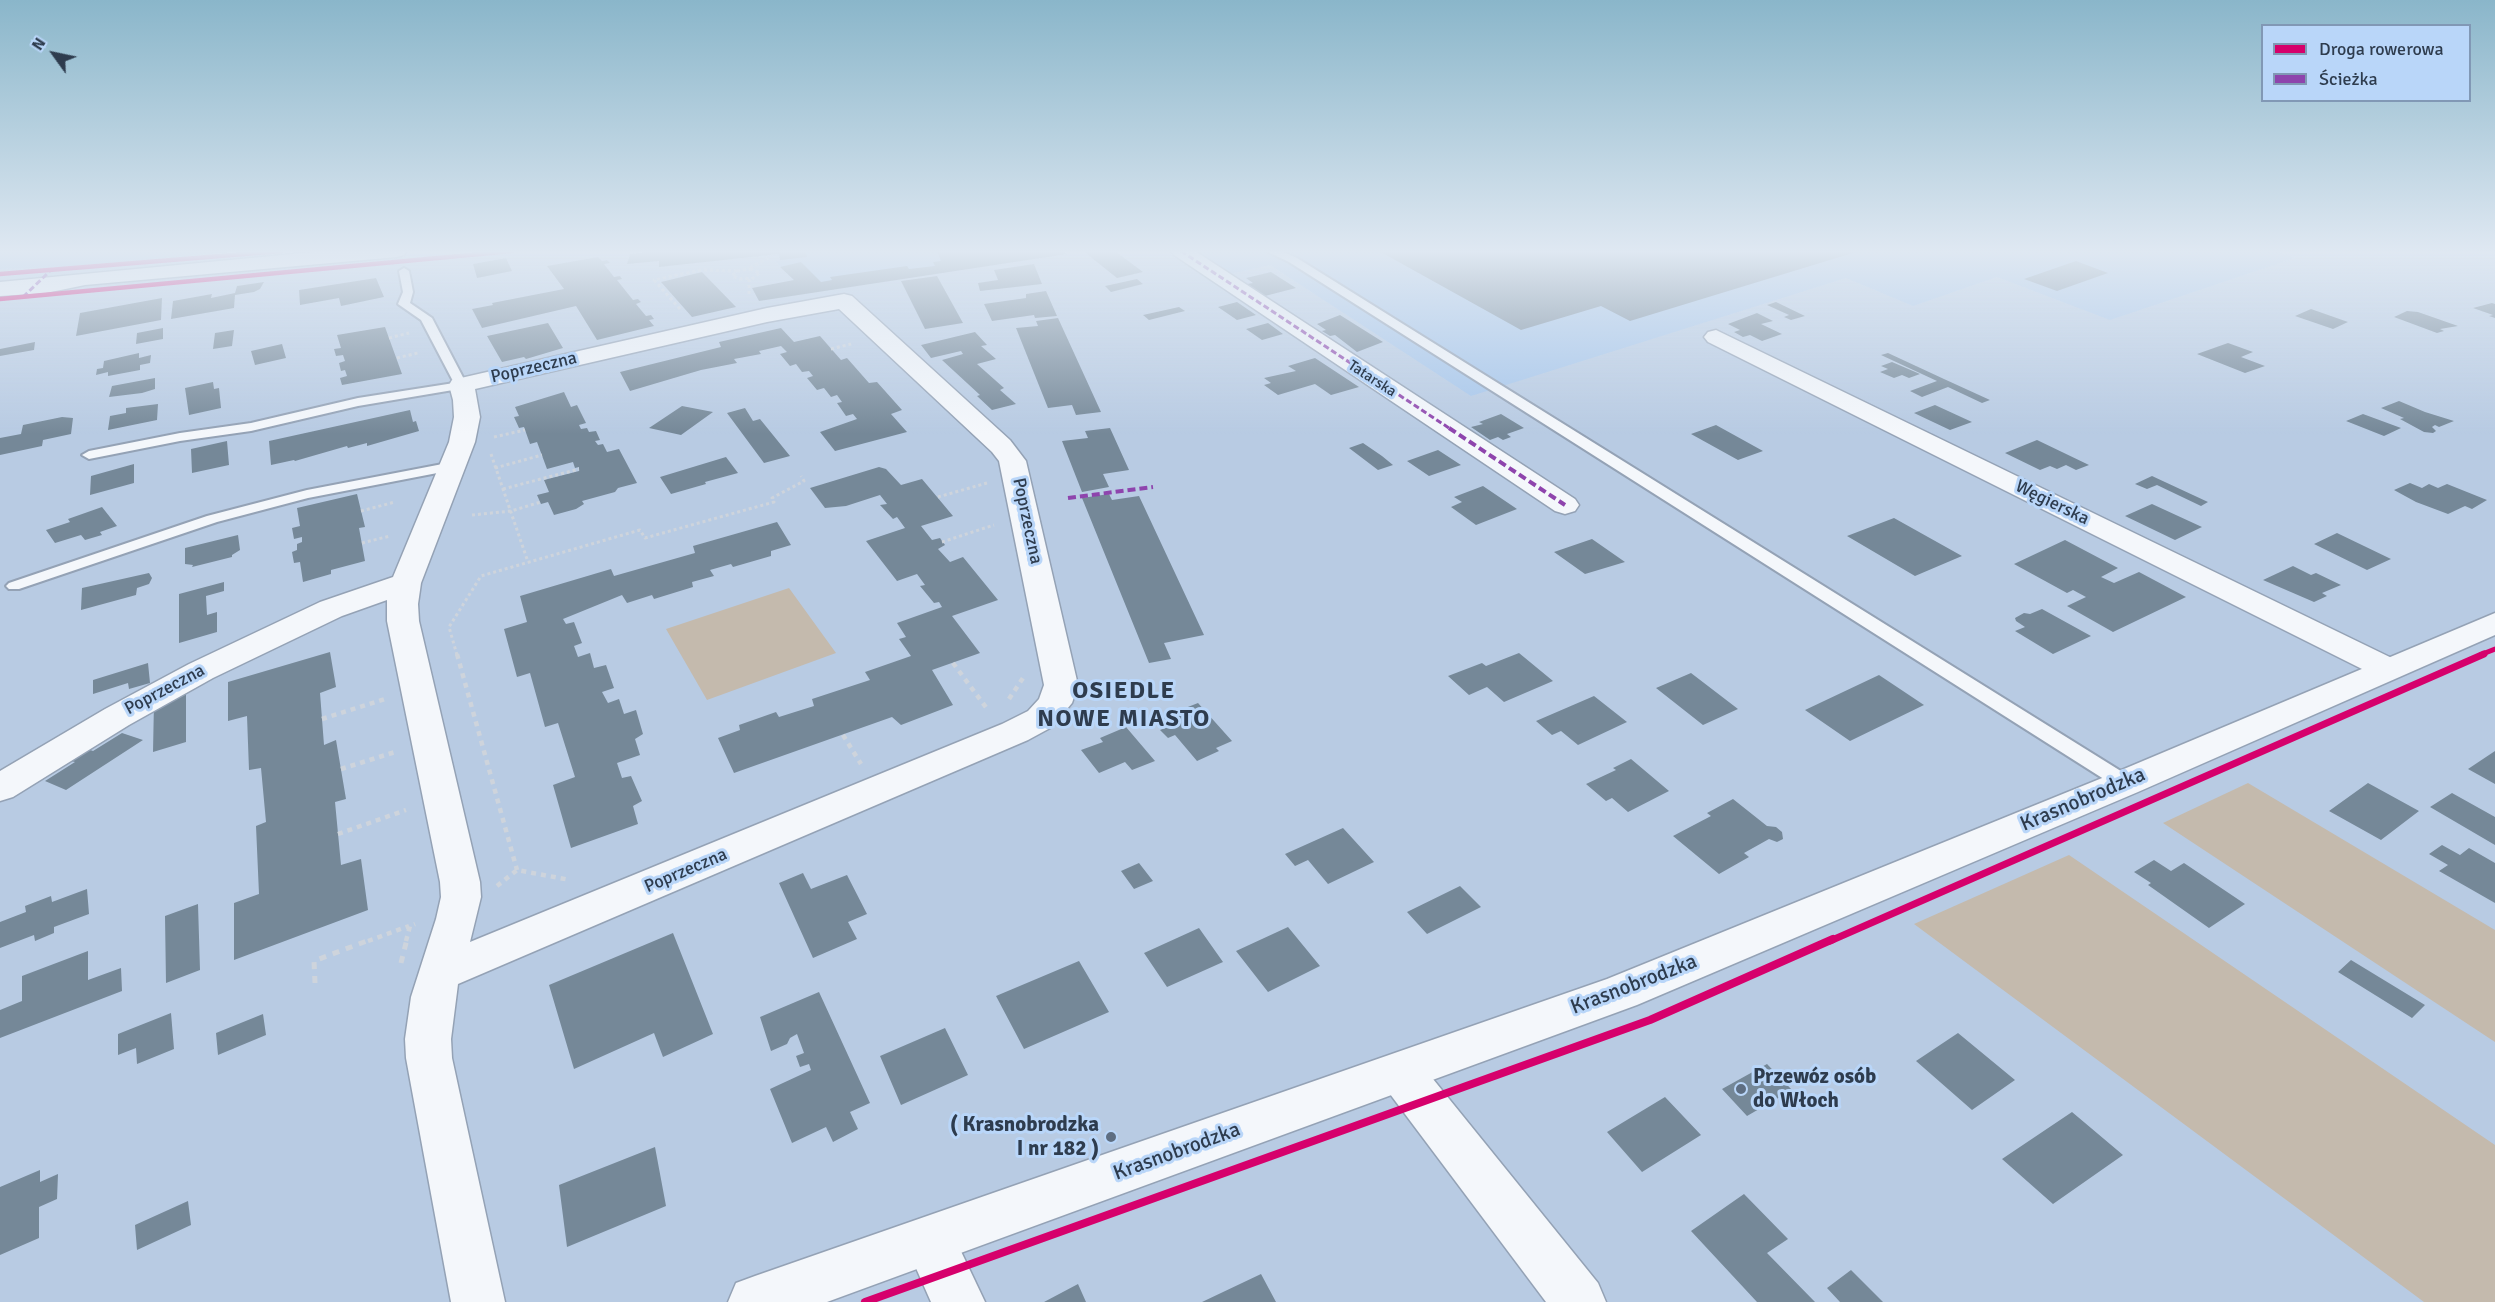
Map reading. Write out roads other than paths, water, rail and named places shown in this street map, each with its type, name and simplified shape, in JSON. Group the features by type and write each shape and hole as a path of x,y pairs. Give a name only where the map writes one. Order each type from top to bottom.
{"street":[{"name":"Poprzeczna","path":"461,385 785,312"},
{"name":"Poprzeczna","path":"439,973 1015,732 1040,719 1049,711 1060,693 1061,685 1012,461 1001,446 856,312"},
{"name":"Tatarska","path":"1273,312 1565,505"},
{"name":"Węgierska","path":"1716,337 2388,669"},
{"path":"461,385 466,400 466,423 453,466 406,583 402,604 403,621 458,867 461,890 459,906 439,973 429,1020 429,1058 478,1302"},
{"name":"Poprzeczna","path":"0,788 117,717 201,671 316,615 350,601 406,583"},
{"name":"Krasnobrodzka","path":"755,1302 1622,992 2125,783 2495,623"},
{"path":"1400,1072 1579,1302"},
{"path":"930,1241 958,1302"}],"lane":[{"path":"89,455 180,437 251,427 358,402 461,385 426,318 416,312"},
{"path":"1375,312 2125,783"},
{"path":"14,586 212,519 315,493 453,466"}],"place":[{"name":"Przewóz osób do Włoch","path":"1741,1089"},
{"name":"( Krasnobrodzka I nr 182 )","path":"1111,1137"}],"district":[{"name":"OSIEDLE NOWE MIASTO","path":"1124,706"}]}
